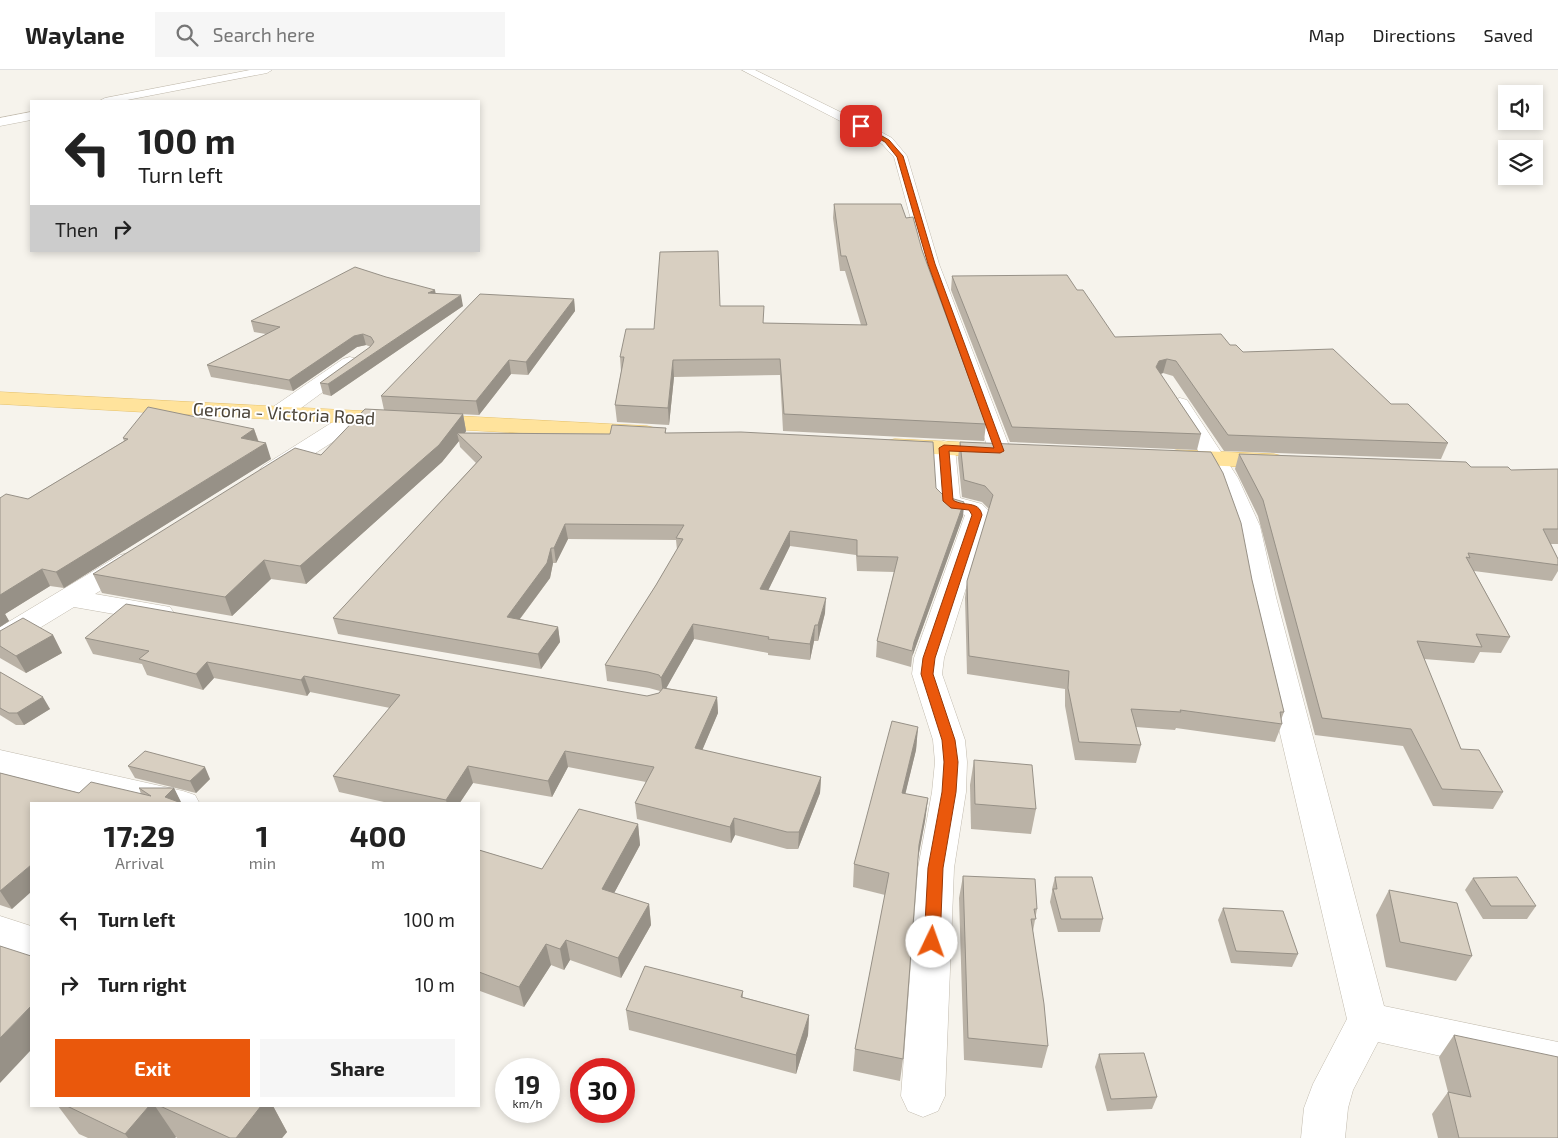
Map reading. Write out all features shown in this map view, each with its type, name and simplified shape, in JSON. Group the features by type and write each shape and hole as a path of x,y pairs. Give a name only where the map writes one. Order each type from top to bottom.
{"main road":[{"name":"Gerona - Victoria Road","path":"0,398 663,434"},
{"path":"876,445 1009,451"},
{"path":"1157,456 1293,462"}],"street":[{"path":"110,100 267,70"},
{"path":"748,70 877,135 887,141 900,156 931,264 1009,451"},
{"path":"0,122 30,116"},
{"path":"278,414 365,353"},
{"path":"1169,388 1216,459 1240,505 1368,1021 1334,1084 1326,1108 1323,1138"},
{"path":"254,481 355,418"},
{"path":"924,1096 936,868 949,792 951,762 949,740 927,674 929,658 977,515 977,512 972,507 955,506 948,501 944,448"},
{"path":"1,638 72,598 146,550"},
{"path":"72,598 190,618"},
{"path":"0,762 174,802"},
{"path":"0,932 30,942"},
{"path":"1368,1021 1558,1062"}],"building":[{"path":"834,204 901,204 906,218 913,217 922,250 986,424 784,414 780,359 673,360 668,408 615,405 624,357 620,357 626,329 654,329 660,252 718,251 720,306 764,306 763,323 867,325 846,256 841,256"},
{"path":"355,267 435,290 428,293 461,295 328,384 320,383 370,347 374,342 371,337 363,334 354,336 289,380 207,365 280,327 251,321"},
{"path":"1067,275 1077,290 1083,290 1115,337 1221,334 1230,345 1236,345 1243,352 1333,349 1391,404 1408,404 1448,443 1228,435 1176,361 1167,359 1159,361 1156,367 1201,434 1012,427 952,276"},
{"path":"480,294 574,299 526,362 509,360 476,401 381,396"},
{"path":"148,407 254,429 241,438 266,443 56,572 42,569 0,595 0,498 6,494 28,499 128,439 123,438"},
{"path":"365,409 463,414 439,445 300,566 264,560 225,597 93,574 295,448 321,455"},
{"path":"612,425 666,428 665,433 741,432 933,442 936,488 944,496 964,502 912,651 877,641 898,557 857,556 857,540 790,531 760,589 826,598 818,625 815,625 810,644 768,639 769,637 693,624 661,678 659,675 648,672 605,665 683,539 676,538 684,525 565,524 554,548 551,548 547,563 507,617 558,627 538,654 333,618 482,457 457,433 610,434"},
{"path":"960,442 1211,452 1223,473 1241,523 1252,580 1284,712 1280,712 1282,724 1180,710 1181,712 1131,709 1141,745 1079,742 1068,688 1069,671 969,656 967,581 993,495 985,486 964,480"},
{"path":"1239,454 1466,462 1471,467 1508,467 1511,470 1558,469 1558,529 1543,529 1558,559 1558,565 1468,553 1470,558 1466,557 1510,637 1476,634 1482,647 1417,641 1461,749 1479,750 1503,792 1442,789 1411,729 1322,718 1263,500"},
{"path":"126,604 647,696 659,693 663,688 717,697 695,748 821,777 799,832 787,832 734,818 730,827 635,803 654,767 565,751 548,781 468,766 446,800 333,776 400,695 304,676 301,680 207,662 196,674 139,659 149,651 85,638"},
{"path":"23,618 53,635 16,656 0,646 0,631"},
{"path":"0,672 43,697 17,713 9,713 0,708"},
{"path":"892,721 918,727 902,793 928,798 919,845 903,1059 855,1049 889,873 854,864"},
{"path":"145,751 205,767 190,781 128,766"},
{"path":"974,760 1032,765 1036,809 975,804"},
{"path":"0,773 79,793 91,782 151,796 139,788 174,788 165,797 179,802 30,802 30,866 0,891"},
{"path":"579,809 638,824 602,889 649,904 618,958 566,940 560,949 546,944 519,987 480,972 480,850 542,869"},
{"path":"963,876 1035,879 1037,909 1034,909 1036,919 1031,919 1044,1004 1048,1046 968,1038"},
{"path":"1055,877 1092,877 1103,919 1061,919 1053,889 1057,889"},
{"path":"1517,877 1536,906 1491,906 1473,878"},
{"path":"1389,890 1457,903 1472,956 1400,942"},
{"path":"1223,908 1283,911 1298,954 1236,951"},
{"path":"0,946 30,956 30,1007 0,1038"},
{"path":"645,966 743,991 741,997 809,1015 796,1055 626,1010"},
{"path":"1454,1035 1558,1057 1558,1138 1459,1138 1448,1092 1471,1097"},
{"path":"1144,1053 1157,1097 1111,1099 1099,1054"},
{"path":"69,1107 148,1107 125,1134"},
{"path":"162,1107 260,1107 236,1138 230,1138"}],"route":[{"path":"861,126 887,141 900,156 931,264 1000,451 944,448 948,501 955,506 972,507 977,512 977,515 929,658 927,674 949,740 951,762 949,792 936,868 932,942"}]}
